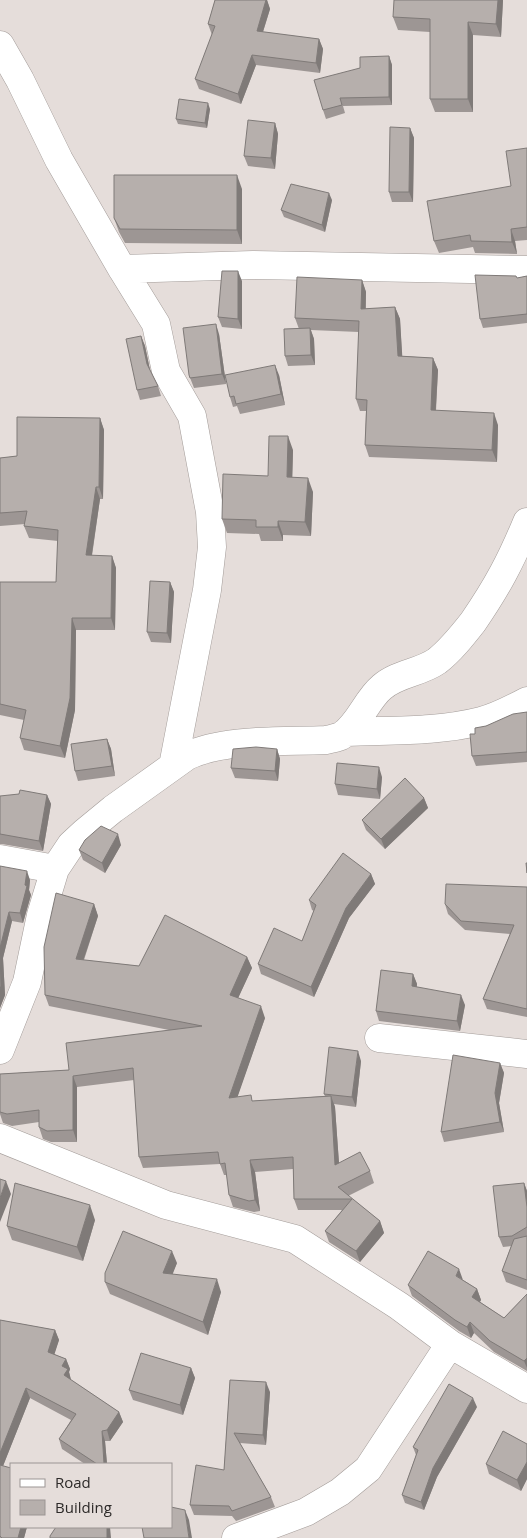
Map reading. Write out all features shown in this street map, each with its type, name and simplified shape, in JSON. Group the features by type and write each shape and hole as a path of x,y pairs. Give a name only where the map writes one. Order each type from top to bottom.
{"street":[{"path":"0,45 20,80 59,160 156,324 166,371 192,416 210,512 212,547 207,590 173,766"},
{"path":"122,269 253,265 527,270"},
{"path":"0,1050 26,982 41,915 55,869 71,845 113,809 173,766 187,756 208,747 228,744 326,740 339,737 347,732 368,702 383,686 398,676 436,662 446,654 465,632 504,574 527,522"},
{"path":"347,732 452,726 481,721 527,702"},
{"path":"0,859 55,869"},
{"path":"379,1038 527,1054"},
{"path":"0,1138 166,1204 295,1239 398,1306 450,1344 527,1389"},
{"path":"236,1538 306,1512 340,1492 368,1469 450,1344"}],"building":[{"path":"215,0 266,0 257,31 319,39 316,63 252,55 238,94 195,79 215,26 208,24"},
{"path":"394,0 498,0 496,24 468,22 468,99 430,99 430,19 393,17"},
{"path":"389,56 389,97 340,98 342,105 323,110 314,80 360,68 360,57"},
{"path":"179,99 208,103 205,123 176,119"},
{"path":"248,120 275,123 271,158 244,156"},
{"path":"390,127 410,128 409,192 389,192"},
{"path":"527,148 527,227 511,229 512,242 471,241 470,235 434,241 427,201 511,186 506,151"},
{"path":"114,175 237,175 237,230 120,229 114,218"},
{"path":"291,184 329,193 322,225 281,210"},
{"path":"222,271 238,271 238,319 218,317"},
{"path":"475,275 516,276 517,278 527,276 527,314 480,319"},
{"path":"297,277 362,280 361,309 395,307 398,356 433,358 431,410 494,413 492,450 365,445 367,400 356,399 359,321 295,318"},
{"path":"216,324 222,374 190,378 183,328"},
{"path":"310,328 311,355 285,356 284,329"},
{"path":"141,336 147,364 158,386 137,390 126,339"},
{"path":"275,365 281,394 236,404 234,396 230,397 225,375"},
{"path":"17,417 100,418 99,487 96,487 86,555 112,556 111,618 72,618 70,698 60,746 20,738 26,710 0,704 0,582 56,582 58,530 24,526 27,511 0,513 0,458 17,456"},
{"path":"269,436 288,436 287,477 308,478 305,522 278,521 278,527 256,527 256,520 222,519 223,474 268,476"},
{"path":"150,581 170,582 167,633 147,632"},
{"path":"527,712 527,752 472,756 470,734 475,734 475,728 486,726 513,714"},
{"path":"107,739 112,766 75,771 71,744"},
{"path":"256,747 277,749 275,771 231,768 233,749"},
{"path":"337,763 379,767 377,789 335,784"},
{"path":"405,778 424,798 381,839 362,820"},
{"path":"20,790 47,795 39,841 0,834 0,796 19,794"},
{"path":"101,826 118,834 102,863 79,850 85,840"},
{"path":"343,853 371,874 346,908 311,987 258,964 274,928 302,941 316,905 309,900"},
{"path":"0,866 27,871 25,885 27,886 20,913 9,912 0,948"},
{"path":"446,884 527,887 527,1009 483,999 514,925 461,921 445,904"},
{"path":"56,893 94,904 76,959 139,966 165,915 247,957 230,995 261,1006 229,1098 251,1095 252,1101 331,1096 335,1165 360,1152 370,1171 338,1187 380,1221 356,1251 325,1231 352,1199 294,1199 293,1157 250,1160 255,1200 249,1201 229,1195 225,1163 220,1164 218,1152 139,1157 133,1068 73,1076 73,1130 47,1131 39,1127 39,1110 7,1114 0,1112 0,1074 69,1070 66,1043 202,1026 45,995 44,947"},
{"path":"0,953 1,986 0,989"},
{"path":"381,970 413,974 412,986 461,995 457,1021 376,1011"},
{"path":"329,1047 358,1051 352,1097 324,1094"},
{"path":"453,1055 500,1063 495,1093 500,1122 441,1132"},
{"path":"0,1179 6,1181 0,1198"},
{"path":"15,1183 90,1205 77,1247 7,1226"},
{"path":"524,1183 527,1227 512,1236 499,1237 493,1186"},
{"path":"123,1231 172,1251 163,1273 217,1279 203,1322 105,1282 105,1273"},
{"path":"527,1236 527,1280 502,1271 514,1239"},
{"path":"428,1251 459,1269 456,1276 477,1289 472,1297 504,1318 527,1294 527,1358 524,1361 490,1341 470,1322 467,1327 455,1320 408,1285"},
{"path":"0,1320 55,1330 48,1352 66,1359 62,1366 68,1369 64,1375 119,1412 107,1430 102,1431 104,1463 95,1463 59,1439 76,1414 26,1388 0,1453"},
{"path":"141,1353 191,1368 180,1405 129,1390"},
{"path":"230,1380 266,1382 263,1435 234,1433 271,1497 232,1511 229,1506 190,1505 196,1465 224,1470"},
{"path":"449,1384 473,1398 433,1468 421,1502 402,1495 418,1450 413,1447"},
{"path":"503,1431 527,1444 527,1462 517,1480 486,1464"},
{"path":"0,1465 10,1468 10,1528 21,1528 18,1538 2,1538 0,1536"},
{"path":"172,1507 185,1510 189,1538 144,1538 142,1528 172,1528"},
{"path":"55,1528 107,1528 107,1538 50,1538"}]}
